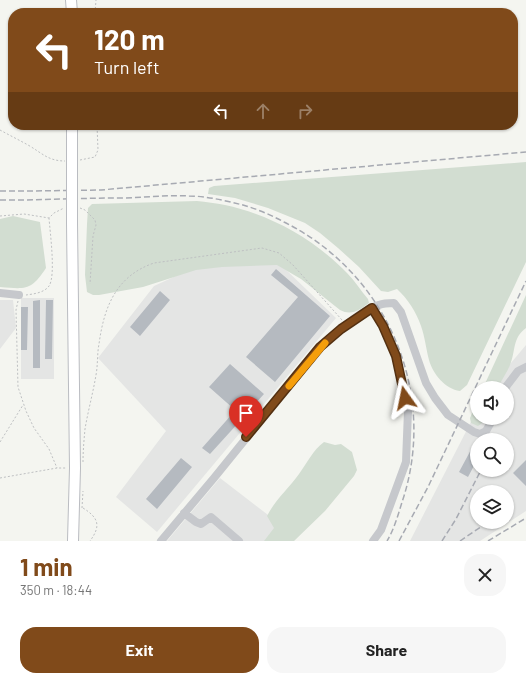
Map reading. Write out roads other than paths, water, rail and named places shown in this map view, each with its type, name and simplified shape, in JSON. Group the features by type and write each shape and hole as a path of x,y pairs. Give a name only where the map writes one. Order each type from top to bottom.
{"main road":[{"path":"72,130 72,222 79,468 78,506 73,541"}],"street":[{"path":"0,293 19,295"},
{"path":"161,541 320,347 347,325 377,305 386,303 394,304 401,312 426,383 448,415 474,432 480,434 486,431 489,425"},
{"path":"372,308 383,326 396,356 408,411 406,462 381,530 372,541"},
{"path":"510,381 518,371 526,367"},
{"path":"184,513 201,524 211,517 239,541"}],"railway":[{"path":"0,191 101,190 526,152"},
{"path":"0,200 196,196 216,199 259,210 284,222 320,244 350,271 375,302 394,337 407,375 413,415 412,455 404,496 395,525 387,541"},
{"path":"399,541 428,487 526,281"},
{"path":"442,541 456,519 477,477"},
{"path":"488,541 526,518"},
{"path":"460,541 478,529"}]}
